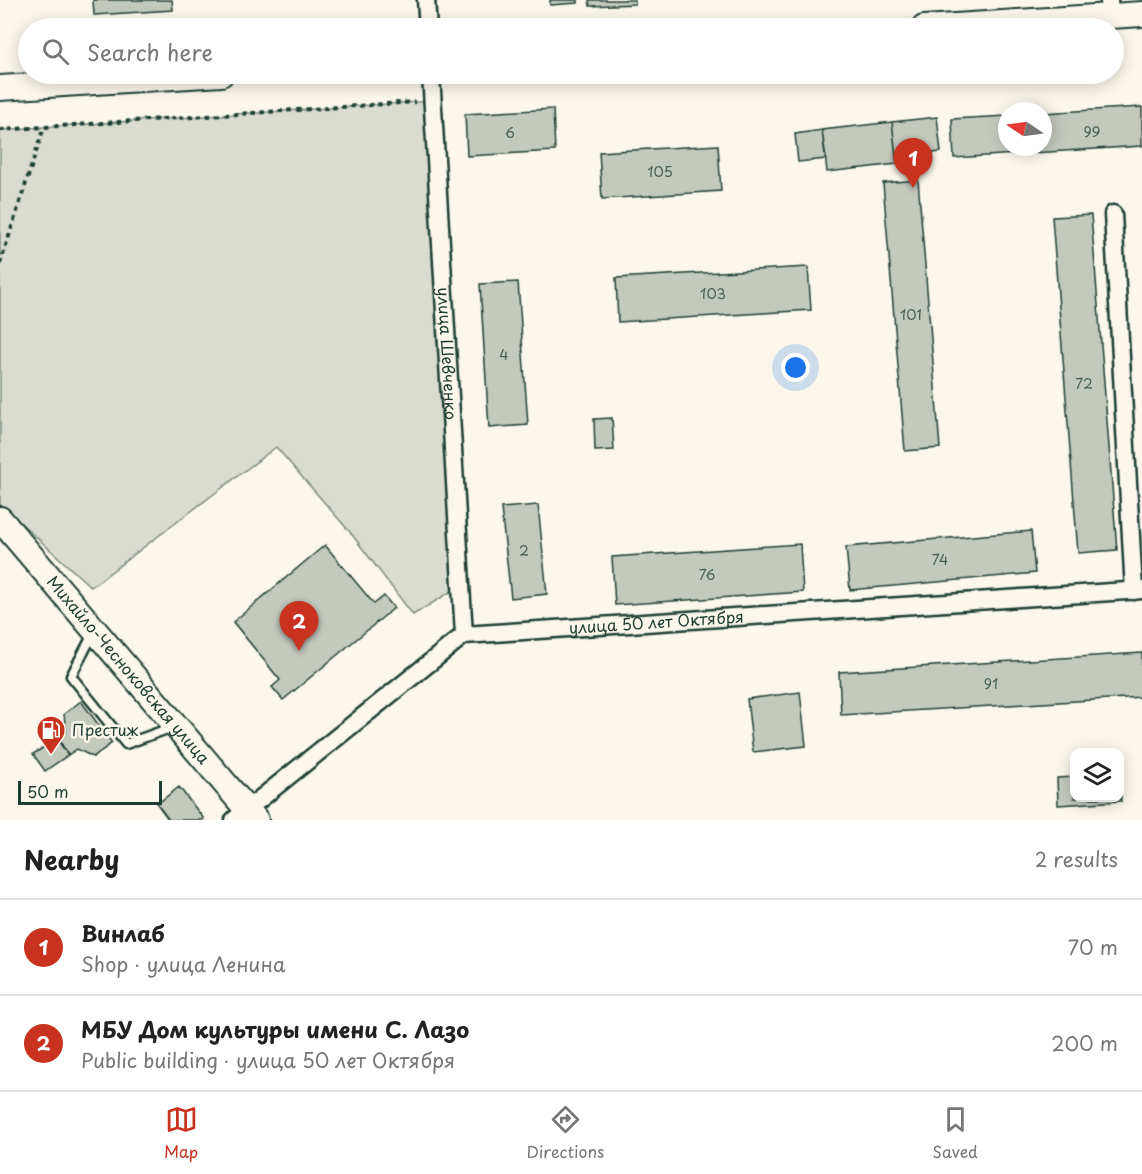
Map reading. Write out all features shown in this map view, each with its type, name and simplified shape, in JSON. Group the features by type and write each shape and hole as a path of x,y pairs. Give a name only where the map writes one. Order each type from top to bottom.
{"main road":[{"path":"1016,18 1109,8 1142,14"},
{"path":"0,88 63,84"},
{"name":"Михайло-Чесноковская улица","path":"0,519 176,726 245,816"}],"street":[{"path":"426,0 427,18"},
{"name":"улица Шевченко","path":"431,84 464,635"},
{"path":"1113,214 1138,590"},
{"name":"улица 50 лет Октября","path":"464,635 1138,590"},
{"path":"245,816 464,635"}],"lane":[{"path":"95,630 71,676 126,744 176,726"}],"path":[{"path":"0,130 432,101"},
{"path":"0,264 45,127"}],"shaded area":[{"path":"432,101 452,591 413,615 350,532 276,447 91,587 0,504 0,130"}],"building":[{"path":"93,0 172,0 173,10 94,15"},
{"path":"550,0 578,0 578,3 550,5"},
{"path":"589,0 635,0 635,4 590,6"},
{"path":"1142,107 1142,146 1052,152 1052,112"},
{"path":"553,109 555,151 467,156 465,114"},
{"path":"998,116 998,155 954,158 952,119"},
{"path":"937,117 941,152 896,157 892,122"},
{"path":"892,122 897,164 827,172 822,130"},
{"path":"822,130 826,159 798,162 795,134"},
{"path":"718,145 721,191 602,199 599,152"},
{"path":"918,180 940,448 905,451 883,183"},
{"path":"1091,215 1117,550 1078,553 1052,217"},
{"path":"808,267 811,310 618,322 616,278"},
{"path":"518,282 528,425 489,428 480,284"},
{"path":"612,418 614,450 595,451 594,419"},
{"path":"538,505 547,594 511,598 501,508"},
{"path":"1031,531 1035,573 850,590 846,547"},
{"path":"800,544 803,592 615,605 612,557"},
{"path":"325,545 374,604 384,596 394,608 283,700 272,687 280,680 233,622"},
{"path":"1142,653 1142,697 841,715 839,672"},
{"path":"800,692 806,746 753,752 747,699"},
{"path":"81,701 112,743 93,757 77,749 68,755 58,738 66,732 64,714"},
{"name":"Престиж","path":"57,739 68,755 45,771 33,754"},
{"path":"1070,777 1070,802 1105,802 1058,805 1057,778"},
{"path":"179,787 203,820 169,820 157,804"}],"place":[{"name":"Винлаб","path":"913,188"},
{"name":"МБУ Дом культуры имени С. Лазо","path":"299,651"},
{"name":"Престиж","path":"51,756"}]}
